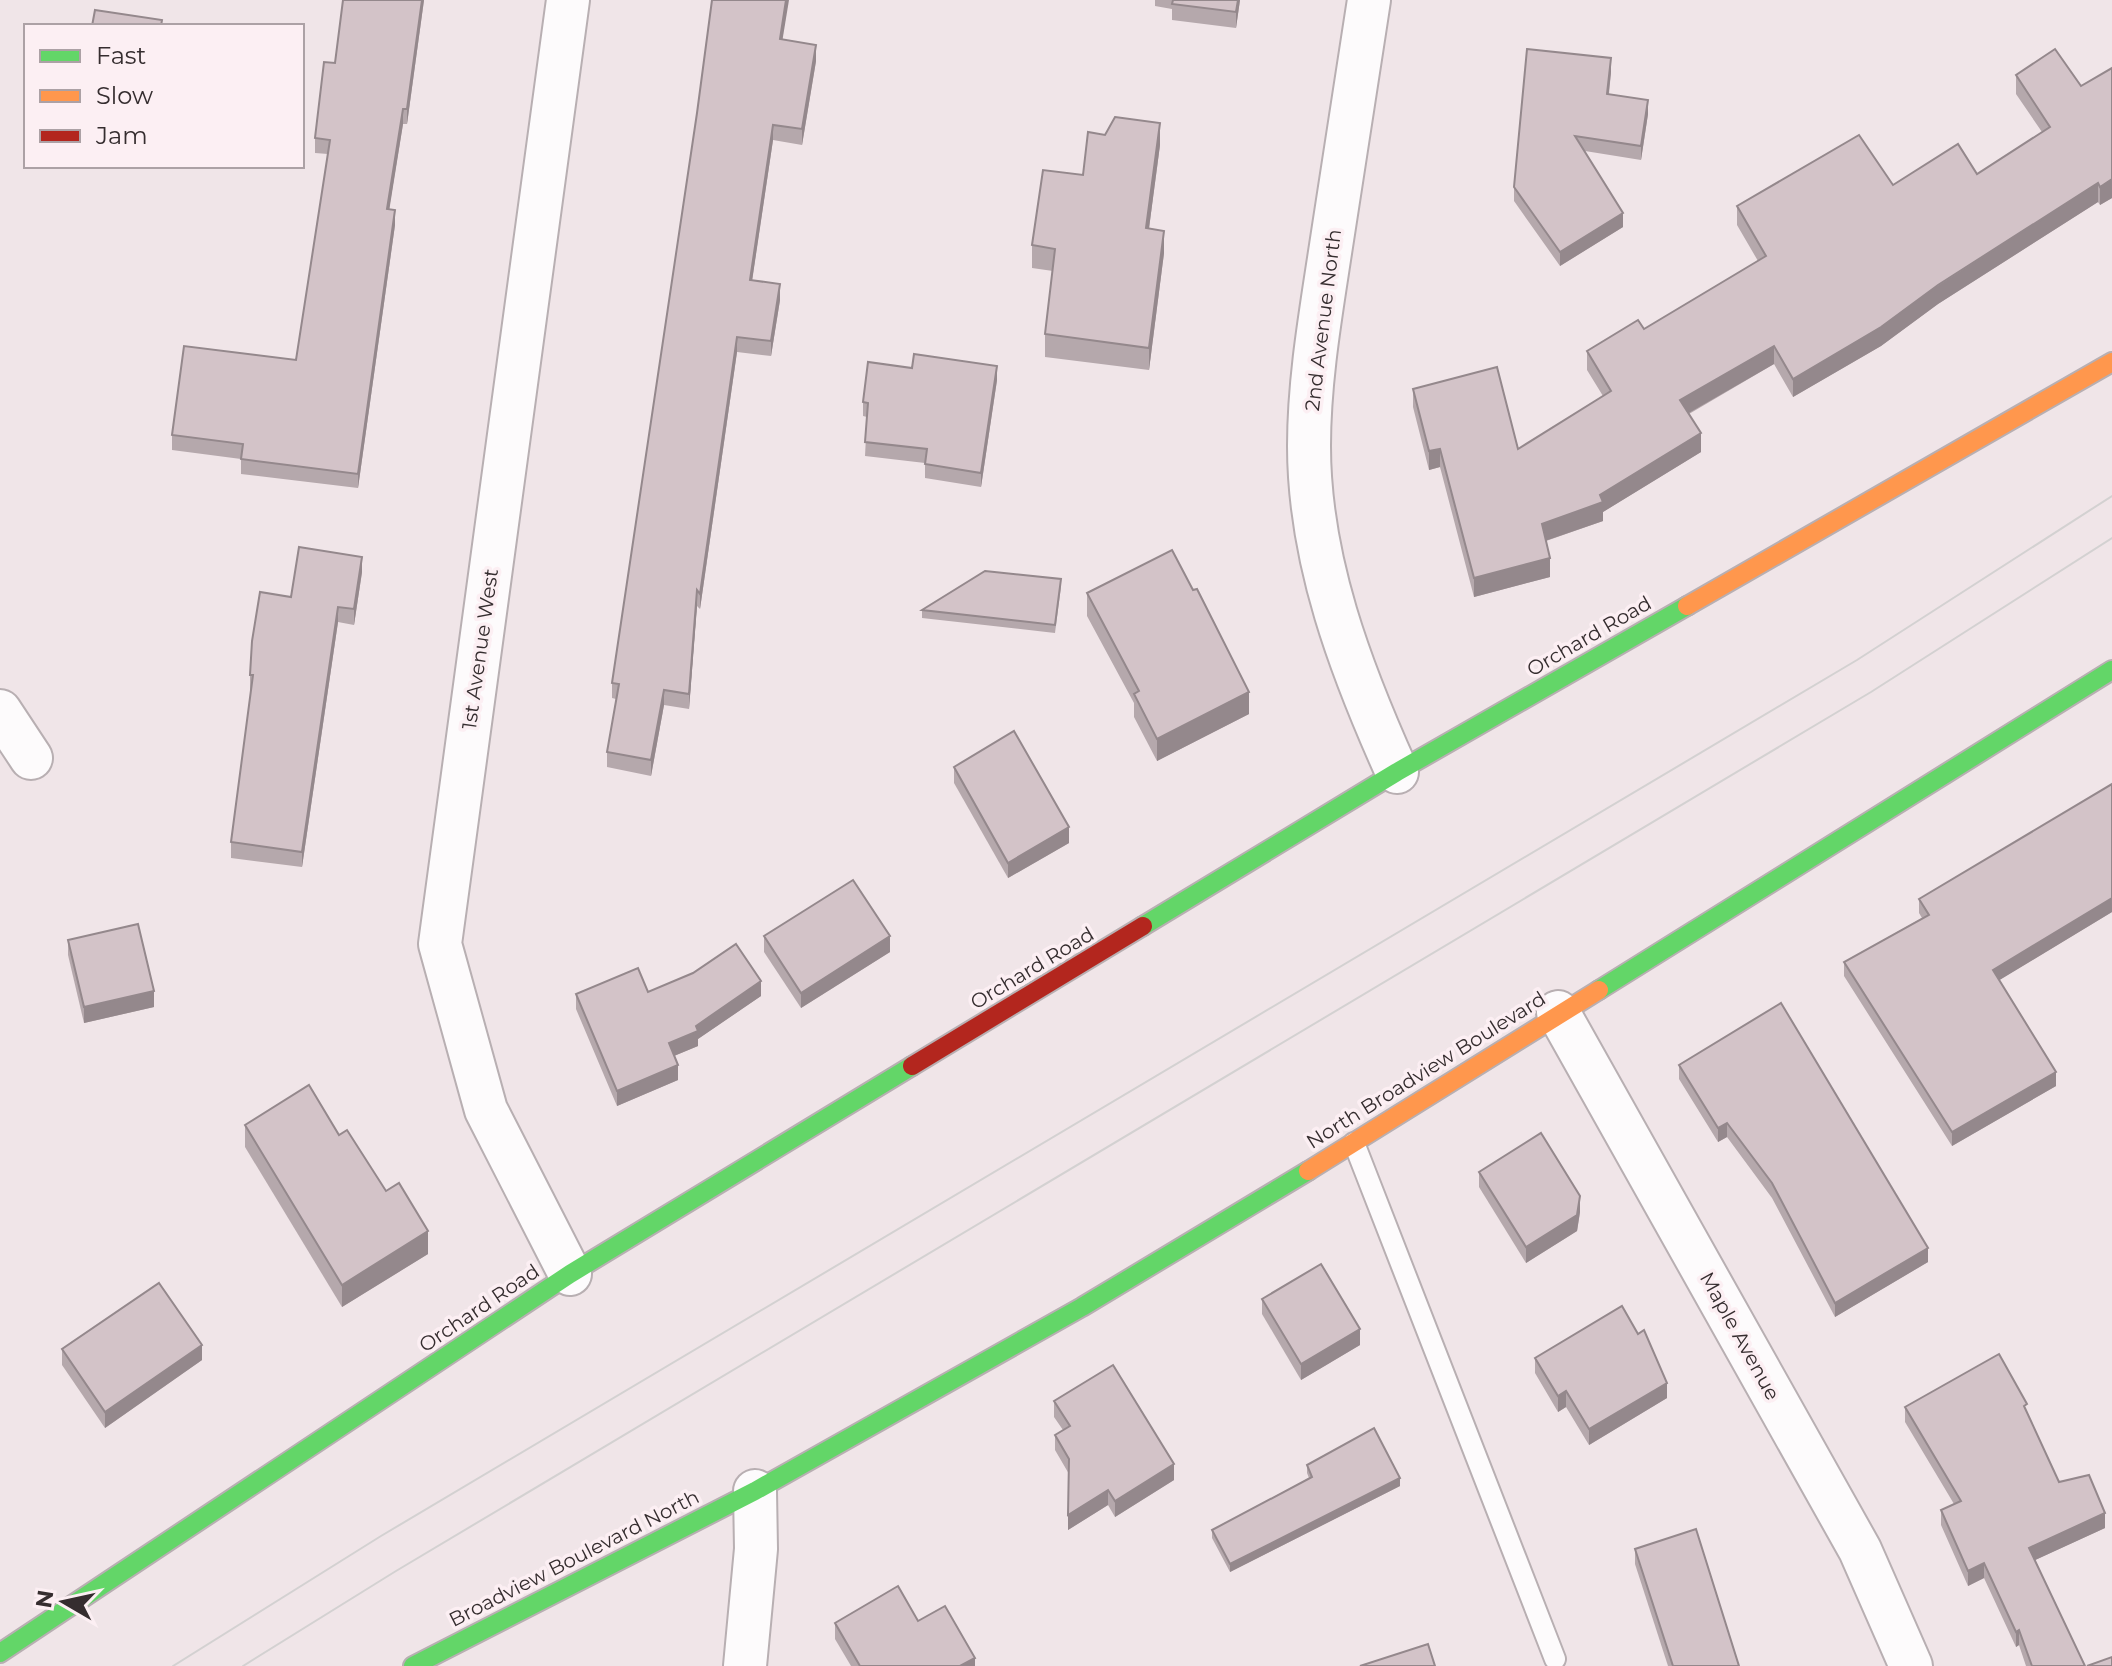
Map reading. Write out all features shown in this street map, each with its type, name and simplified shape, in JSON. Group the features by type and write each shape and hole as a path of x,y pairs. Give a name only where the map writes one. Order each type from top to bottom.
{"street":[{"name":"1st Avenue West","path":"568,0 440,944 486,1110 570,1274"},
{"name":"2nd Avenue North","path":"1369,0 1315,348 1309,446 1315,521 1333,608 1361,692 1397,772"},
{"name":"Orchard Road","path":"0,1653 570,1274 1397,772 2112,362"},
{"name":"North Broadview Boulevard","path":"755,1491 1082,1307 1354,1143 1558,1012 2112,670"},
{"path":"0,711 31,758"},
{"name":"Maple Avenue","path":"1558,1012 1860,1550 1911,1666"},
{"path":"745,1666 756,1549 755,1491"},
{"name":"Broadview Boulevard North","path":"413,1666 513,1612 755,1491"}],"lane":[{"path":"1354,1143 1555,1659"}],"building":[{"path":"343,0 422,0 407,109 403,109 387,209 395,210 358,474 241,459 243,444 172,435 184,346 296,360 330,140 315,138 324,62 335,63"},
{"path":"712,0 786,0 780,39 816,45 802,129 773,125 750,280 780,284 771,341 737,337 700,594 697,590 689,694 664,690 651,760 607,752 619,684 612,683"},
{"path":"1173,0 1238,0 1236,12 1172,4"},
{"path":"95,10 162,20 161,24 92,24"},
{"path":"1527,49 1611,58 1607,94 1648,100 1641,146 1575,136 1623,213 1560,252 1514,187"},
{"path":"2055,49 2081,86 2112,68 2112,179 2100,187 2098,183 1938,285 1881,327 1793,379 1774,346 1680,400 1701,433 1600,495 1603,502 1542,524 1550,558 1474,578 1440,449 1429,451 1413,389 1497,367 1518,449 1611,391 1587,351 1638,320 1644,329 1766,256 1737,206 1859,135 1893,185 1958,144 1977,174 2050,127 2016,75"},
{"path":"1115,117 1160,123 1146,228 1164,231 1149,348 1045,334 1055,249 1032,245 1043,170 1083,175 1088,132 1105,135"},
{"path":"914,354 997,366 981,473 925,464 927,449 865,442 868,403 863,402 868,362 912,368"},
{"path":"299,547 362,557 354,609 338,607 302,852 231,842 253,675 250,675 252,641 260,592 291,597"},
{"path":"1172,550 1193,590 1197,589 1249,692 1157,739 1134,694 1139,691 1087,593"},
{"path":"985,571 1061,579 1055,625 922,610"},
{"path":"1014,731 1069,827 1008,863 954,767"},
{"path":"2112,784 2112,898 1993,970 2056,1072 1952,1132 1844,962 1929,915 1919,899"},
{"path":"853,880 890,936 801,993 764,936"},
{"path":"138,924 154,991 84,1007 68,940"},
{"path":"736,944 761,981 696,1026 698,1031 669,1043 678,1065 617,1091 576,994 638,968 648,992 693,973"},
{"path":"1781,1003 1928,1248 1835,1303 1772,1183 1727,1123 1718,1128 1679,1065"},
{"path":"309,1085 339,1135 347,1130 386,1191 399,1183 428,1231 342,1285 245,1125"},
{"path":"1541,1133 1580,1196 1577,1215 1526,1247 1479,1172"},
{"path":"1321,1264 1360,1329 1301,1364 1262,1299"},
{"path":"159,1283 202,1345 105,1412 62,1349"},
{"path":"1622,1306 1638,1334 1644,1330 1667,1383 1589,1429 1566,1391 1558,1396 1535,1358"},
{"path":"1999,1354 2027,1404 2024,1406 2059,1482 2089,1475 2105,1513 2029,1548 2085,1666 2032,1666 2019,1630 2016,1632 1984,1563 1968,1571 1941,1510 1961,1501 1905,1407"},
{"path":"1113,1365 1174,1464 1115,1501 1108,1490 1068,1515 1069,1459 1055,1435 1070,1426 1054,1401"},
{"path":"1374,1428 1400,1478 1230,1564 1212,1530 1312,1477 1307,1465"},
{"path":"1696,1529 1739,1666 1673,1666 1635,1549"},
{"path":"898,1586 918,1621 945,1606 975,1658 960,1666 860,1666 835,1623"},
{"path":"1428,1644 1435,1666 1360,1666"},
{"path":"2112,1657 2112,1666 2087,1666"}],"tram line":[{"path":"173,1666 381,1536 1857,660 2112,496"},
{"path":"243,1666 396,1571 1871,692 2112,538"}],"traffic: fast":[{"path":"1143,926 1397,772 1687,606"},
{"path":"1599,990 2112,670"},
{"path":"0,1653 570,1274 912,1066"},
{"path":"413,1666 755,1491 1082,1307 1308,1171"}],"traffic: slow":[{"path":"1687,606 2112,362"},
{"path":"1308,1171 1599,990"}],"traffic: jam":[{"path":"912,1066 1143,926"}]}
